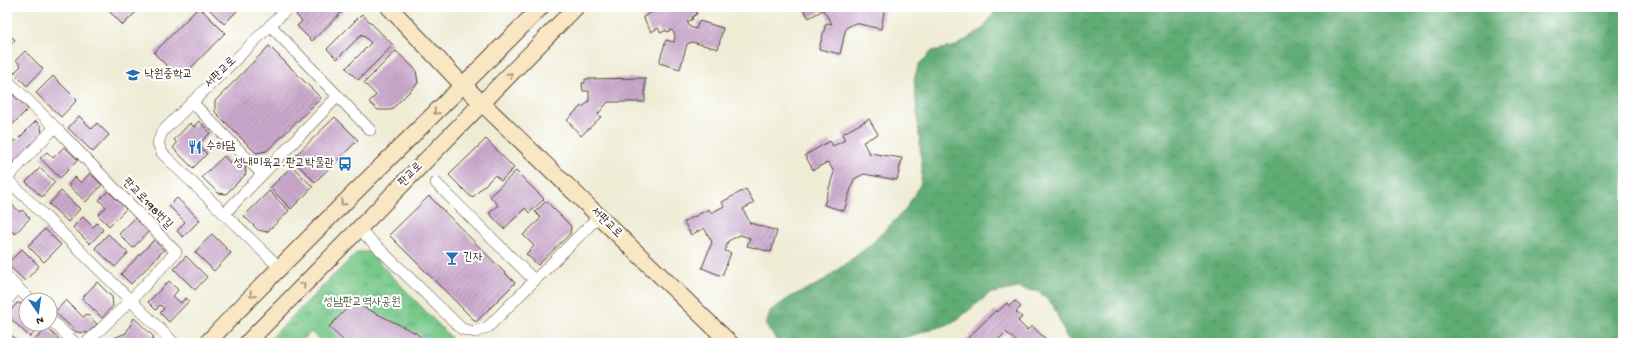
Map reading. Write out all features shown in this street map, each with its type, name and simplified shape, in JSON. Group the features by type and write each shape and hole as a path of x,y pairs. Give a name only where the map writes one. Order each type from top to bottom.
{"main road":[{"path":"389,7 464,85"},
{"path":"207,343 279,266 464,85 541,7"},
{"name":"판교로","path":"247,343 576,7"},
{"name":"서판교로","path":"464,85 730,343"}],"street":[{"name":"서판교로","path":"224,214 162,153 158,143 162,132 289,7"},
{"path":"270,25 370,130"},
{"path":"7,80 55,127 7,178 174,343"},
{"path":"279,266 224,214 338,96"},
{"path":"192,102 262,174"},
{"name":"판교로198번길","path":"55,127 176,252 131,300 86,343"},
{"path":"436,183 534,280"},
{"path":"358,228 462,329 469,332 482,330 488,327 598,216"},
{"path":"7,277 22,292"},
{"path":"7,300 18,288"},
{"path":"58,327 75,343"}],"green space":[{"path":"998,7 1623,7 1623,343 1071,343 1066,336 1053,305 1039,292 1018,288 989,294 953,323 886,343 779,343 766,326 770,311 792,296 820,283 869,246 906,209 921,183 922,168 914,79 919,64 932,51 956,46 983,29"},
{"name":"성남판교역사공원","path":"357,252 369,252 456,343 323,343 311,332 300,343 266,343"}],"building":[{"path":"108,7 141,7 123,25 107,9"},
{"path":"199,7 225,33 180,79 154,53"},
{"path":"207,7 241,7 224,24"},
{"path":"304,7 347,7 312,41 297,26 302,21 296,15"},
{"path":"663,7 667,10 673,7 700,7 695,9 697,14 692,17 693,19 687,22 690,27 696,29 699,21 723,28 718,49 692,42 687,44 680,69 659,63 666,40 674,42 675,35 672,30 667,32 666,30 661,33 658,28 651,32 643,17"},
{"path":"802,7 885,7 881,29 855,23 846,28 840,54 819,49 826,23 832,24 823,10 809,18"},
{"path":"362,14 393,45 358,80 346,68 371,43 362,34 337,59 327,49"},
{"path":"7,32 15,40 7,49"},
{"path":"269,46 321,98 267,151 256,153 215,112 215,101"},
{"path":"25,51 43,69 27,86 14,73 21,66 16,60"},
{"path":"396,51 416,70 418,83 391,110 378,110 369,102 376,95 364,83"},
{"path":"53,76 77,100 61,117 36,93"},
{"path":"645,78 645,102 608,102 598,114 601,117 581,136 567,120 581,106 583,107 589,101 589,91 583,91 582,83 585,83 585,79"},
{"path":"11,93 28,109 10,127 7,125 7,94"},
{"path":"79,116 92,129 97,123 109,135 93,152 68,128"},
{"path":"335,117 358,140 315,182 292,159"},
{"path":"869,119 878,134 863,142 869,153 902,158 897,180 864,174 854,179 844,211 824,205 834,172 828,162 813,170 805,155 830,141 833,146 845,140 842,134"},
{"path":"36,121 41,126 42,135 15,162 7,162 7,139 10,137 15,142"},
{"path":"199,121 210,133 198,145 207,154 193,168 173,148 177,143 174,140 190,123 194,127"},
{"path":"486,139 514,168 501,181 495,175 472,198 449,175"},
{"path":"64,147 78,160 60,178 40,158 47,152 53,158"},
{"path":"224,156 231,164 237,158 245,165 246,174 226,194 218,193 202,177"},
{"path":"292,166 313,187 291,209 270,188"},
{"path":"40,168 55,182 42,197 26,182"},
{"path":"516,171 544,199 529,213 525,208 504,229 489,213 498,205 490,196"},
{"path":"90,173 102,185 86,202 68,185 75,177 81,183"},
{"path":"746,189 754,203 743,209 750,223 777,231 771,252 747,246 750,238 740,235 728,241 725,251 731,253 722,276 702,268 712,242 704,228 691,235 684,222 709,209 711,213 724,206 722,202"},
{"path":"61,191 80,209 68,222 49,204"},
{"path":"108,191 126,209 109,226 98,215 106,207 99,200"},
{"path":"269,191 289,211 267,232 258,230 244,216"},
{"path":"429,196 515,283 476,322 389,235"},
{"path":"177,198 200,220 183,237 177,231 185,222 169,206"},
{"path":"7,200 20,212 22,210 30,218 15,234 7,226"},
{"path":"546,201 571,226 570,234 538,265 526,254 534,246 523,235 541,218 535,212"},
{"path":"83,217 93,227 97,223 103,230 90,244 73,227"},
{"path":"135,218 149,231 133,248 119,234"},
{"path":"45,229 61,245 44,262 28,246"},
{"path":"108,234 128,253 115,267 95,248"},
{"path":"212,234 231,253 214,271 195,252"},
{"path":"154,240 164,250 131,284 121,274"},
{"path":"22,249 39,266 25,281 7,264"},
{"path":"186,256 207,277 195,290 174,269"},
{"path":"169,281 178,290 173,296 181,303 186,298 189,301 169,322 160,313 164,309 160,305 156,310 148,302"},
{"path":"97,282 112,297 113,306 102,318 82,298"},
{"path":"66,300 83,317 87,314 97,324 88,333 76,332 58,315 58,309"},
{"path":"1015,301 1021,307 1016,312 1022,317 1018,321 1027,330 1032,326 1050,343 1018,343 1006,332 995,343 963,343 996,310 997,312 1007,303 1009,306"},
{"path":"353,302 416,333 427,343 346,343 329,327"},
{"path":"17,303 18,303 18,326 7,315"},
{"path":"134,318 154,337 148,343 120,343 114,338 126,333"},
{"path":"25,332 35,332 30,337"},
{"path":"43,332 51,332 63,343 36,343 34,341"},
{"path":"11,335 20,343 7,343 7,339"}],"place":[{"name":"낙원중학교","path":"133,75"},
{"name":"수하담","path":"195,147"},
{"name":"성내미육교.판교박물관","path":"345,164"},
{"name":"긴자","path":"452,258"}]}
